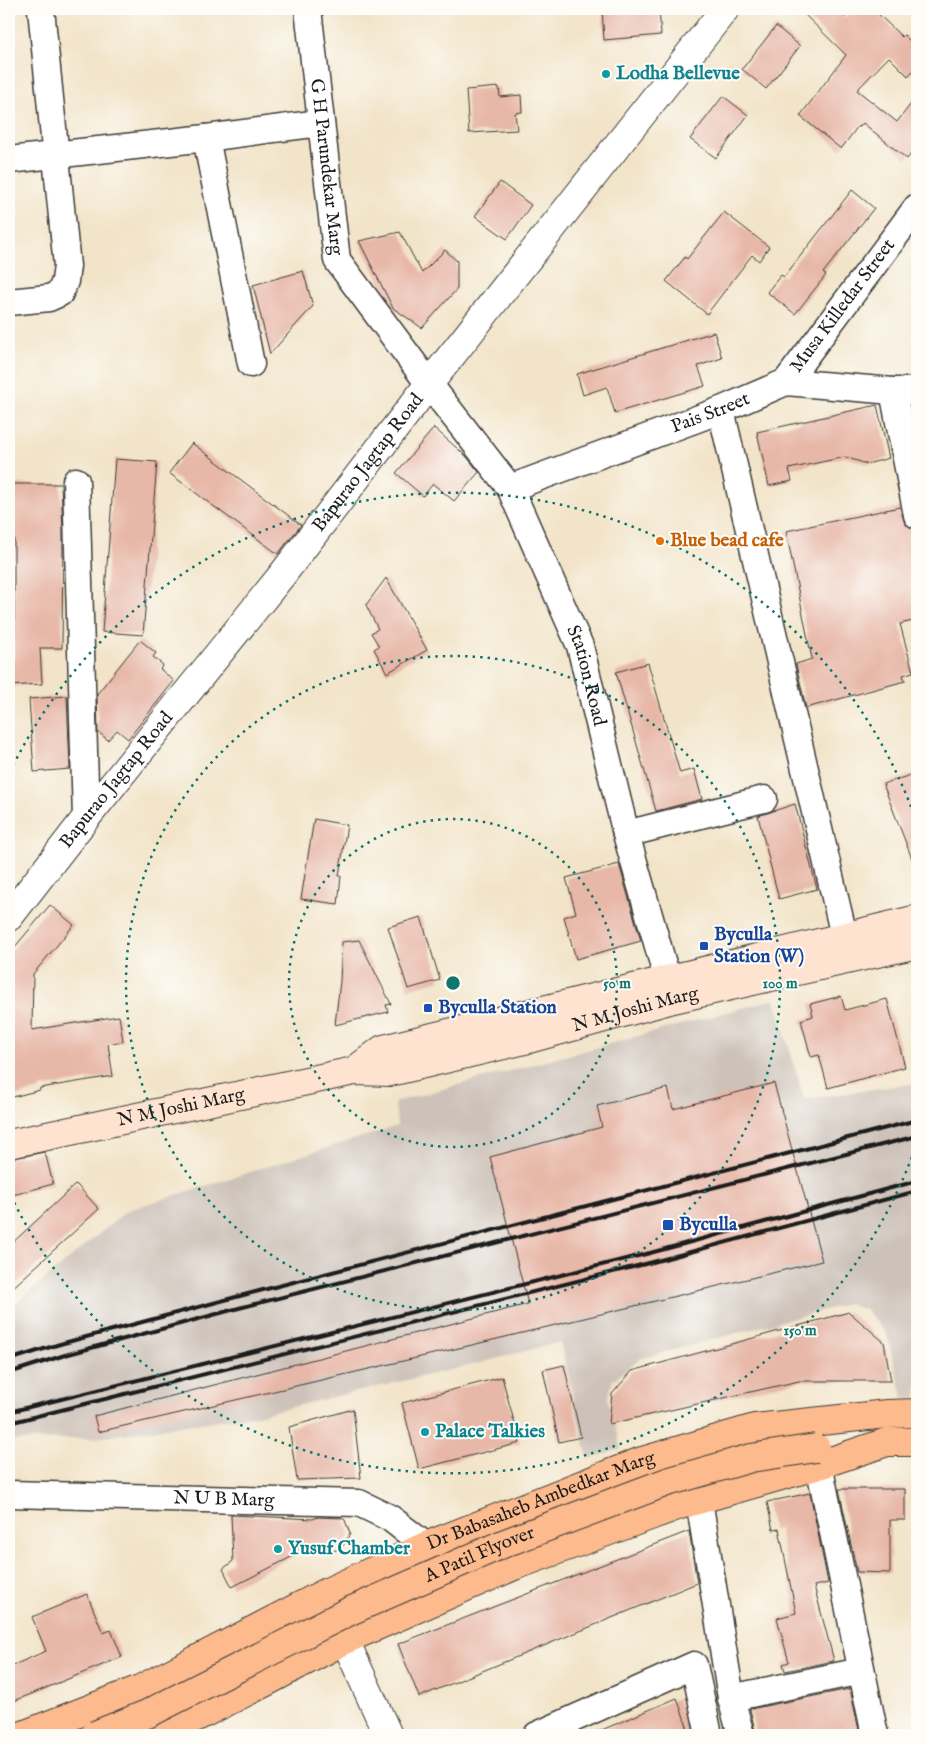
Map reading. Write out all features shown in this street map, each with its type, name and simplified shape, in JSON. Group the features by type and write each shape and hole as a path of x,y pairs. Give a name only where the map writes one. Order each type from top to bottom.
{"highway":[{"name":"Dr Babasaheb Ambedkar Marg","path":"23,1735 140,1689 325,1593 426,1546 639,1462 755,1428 887,1414 917,1413"},
{"name":"A Patil Flyover","path":"95,1735 147,1714 350,1611 505,1543 667,1482 751,1458 817,1456 887,1442 917,1442"},
{"path":"160,1735 345,1640 514,1566 817,1456"}],"main road":[{"name":"N M Joshi Marg","path":"670,989 844,936 917,919"},
{"name":"N M Joshi Marg","path":"9,1144 354,1071 383,1049 670,989 917,944"}],"street":[{"path":"9,302 49,298 60,294 65,281 67,266 41,9"},
{"name":"G H Parundekar Marg","path":"308,9 337,260 429,384"},
{"name":"Bapurao Jagtap Road","path":"9,917 86,818 282,575 429,384 725,9"},
{"path":"9,160 320,123"},
{"path":"206,138 251,364"},
{"name":"Musa Killedar Street","path":"786,382 917,207"},
{"name":"Pais Street","path":"510,488 721,410 786,382 905,391"},
{"name":"Station Road","path":"429,384 510,488 580,646 626,834 670,989"},
{"path":"905,391 917,515"},
{"path":"721,410 844,936"},
{"path":"76,481 86,818"},
{"path":"626,834 764,799"},
{"path":"817,1456 875,1735"},
{"name":"N U B Marg","path":"9,1494 359,1503 390,1518 426,1546"},
{"path":"699,1500 731,1698 741,1735"},
{"path":"325,1593 388,1735"},
{"path":"538,1735 694,1665 709,1735"},
{"path":"731,1698 862,1671"}],"shaded area":[{"path":"775,999 804,1099 917,1083 917,1247 910,1251 917,1285 917,1397 904,1399 886,1333 866,1310 847,1304 639,1359 613,1380 608,1399 621,1449 588,1459 560,1342 476,1364 257,1415 95,1438 9,1441 9,1309 128,1210 397,1126 395,1102"}],"building":[{"path":"602,9 659,9 661,35 604,40"},
{"path":"799,9 837,9 845,17 854,9 873,9 902,37 904,35 917,48 917,67 908,76 889,57 857,90 897,122 917,96 917,146 907,159 863,123 860,127 858,126 841,149 800,116 846,55"},
{"path":"776,26 800,46 766,89 742,69"},
{"path":"499,87 500,97 521,95 522,112 515,113 517,130 469,133 466,90"},
{"path":"723,96 748,115 716,158 690,139"},
{"path":"500,182 531,205 507,239 475,216"},
{"path":"852,190 874,208 823,273 826,275 795,314 767,292 781,275 784,277"},
{"path":"724,212 769,247 759,261 752,255 707,314 666,281 685,257 687,259"},
{"path":"400,232 422,273 445,250 457,261 457,289 422,328 393,308 359,241"},
{"path":"303,271 313,306 270,354 253,285"},
{"path":"714,332 722,358 698,366 705,386 615,413 607,387 583,395 577,374"},
{"path":"877,405 889,458 867,464 845,457 789,469 792,481 769,486 757,432"},
{"path":"434,428 466,456 479,472 454,501 433,484 423,496 396,473"},
{"path":"192,443 301,525 278,554 169,473"},
{"path":"115,459 157,462 143,635 102,632"},
{"path":"9,484 61,484 63,532 62,648 40,648 42,684 9,686 9,661 14,660 14,539 9,539"},
{"path":"900,507 905,524 914,529 917,548 917,620 900,624 913,672 903,675 905,681 806,708 796,664 812,659 786,531"},
{"path":"386,578 427,650 387,673 374,649 379,646 371,633 378,629 366,605"},
{"path":"140,640 156,653 153,657 163,665 160,669 174,681 128,739 117,730 108,740 98,732 97,694"},
{"path":"648,663 680,773 694,769 702,799 656,811 616,672"},
{"path":"67,696 70,769 34,772 29,699"},
{"path":"917,773 917,869 916,869 883,784"},
{"path":"795,804 817,889 779,899 758,816"},
{"path":"314,819 347,825 339,876 341,876 338,904 301,899"},
{"path":"619,864 641,941 576,959 564,917 576,913 566,878"},
{"path":"50,905 74,925 33,974 32,1030 119,1016 123,1041 108,1044 113,1076 40,1088 40,1090 9,1098 11,1000 9,1004 9,954"},
{"path":"421,917 440,980 408,989 388,927"},
{"path":"359,940 391,1004 386,1005 388,1012 335,1025 342,942"},
{"path":"841,996 845,1010 887,999 905,1067 828,1088 819,1055 811,1057 801,1020 813,1016 810,1004"},
{"path":"774,1083 822,1261 98,1432 94,1416 528,1304 490,1157 602,1127 597,1106 668,1088 673,1109"},
{"path":"45,1152 53,1184 9,1196 9,1159"},
{"path":"76,1184 99,1209 9,1291 9,1246"},
{"path":"849,1312 884,1342 891,1381 799,1381 609,1424 612,1394 632,1371"},
{"path":"564,1365 581,1437 559,1442 543,1370"},
{"path":"502,1377 520,1443 419,1469 402,1403"},
{"path":"353,1409 361,1478 297,1480 289,1427"},
{"path":"839,1489 905,1489 905,1520 890,1520 890,1573 857,1572"},
{"path":"810,1493 828,1583 814,1586 834,1661 785,1671 783,1664 789,1662 777,1618 796,1613 779,1529 773,1530 767,1502"},
{"name":"Yusuf Chamber","path":"231,1515 313,1519 318,1517 342,1518 345,1520 350,1534 342,1547 334,1551 325,1551 315,1545 232,1587 223,1569 233,1561"},
{"path":"689,1531 697,1583 419,1697 398,1644"},
{"path":"87,1594 103,1633 111,1630 122,1657 9,1703 9,1667 46,1651 32,1617"},
{"path":"850,1689 860,1735 756,1735 750,1709"},
{"path":"677,1698 690,1735 590,1735"}],"railway":[{"path":"9,1360 60,1344 236,1297 917,1120"},
{"path":"9,1373 65,1355 239,1308 917,1136"},
{"path":"9,1412 650,1253 917,1181"},
{"path":"9,1423 653,1262 917,1191"}],"place":[{"name":"Lodha Bellevue","path":"606,74"},
{"name":"Blue bead cafe","path":"660,541"},
{"name":"Byculla Station (W)","path":"704,946"},
{"name":"Byculla Station","path":"428,1008"},
{"name":"Byculla","path":"668,1225"},
{"name":"Palace Talkies","path":"425,1432"},
{"name":"Yusuf Chamber","path":"278,1549"}]}
